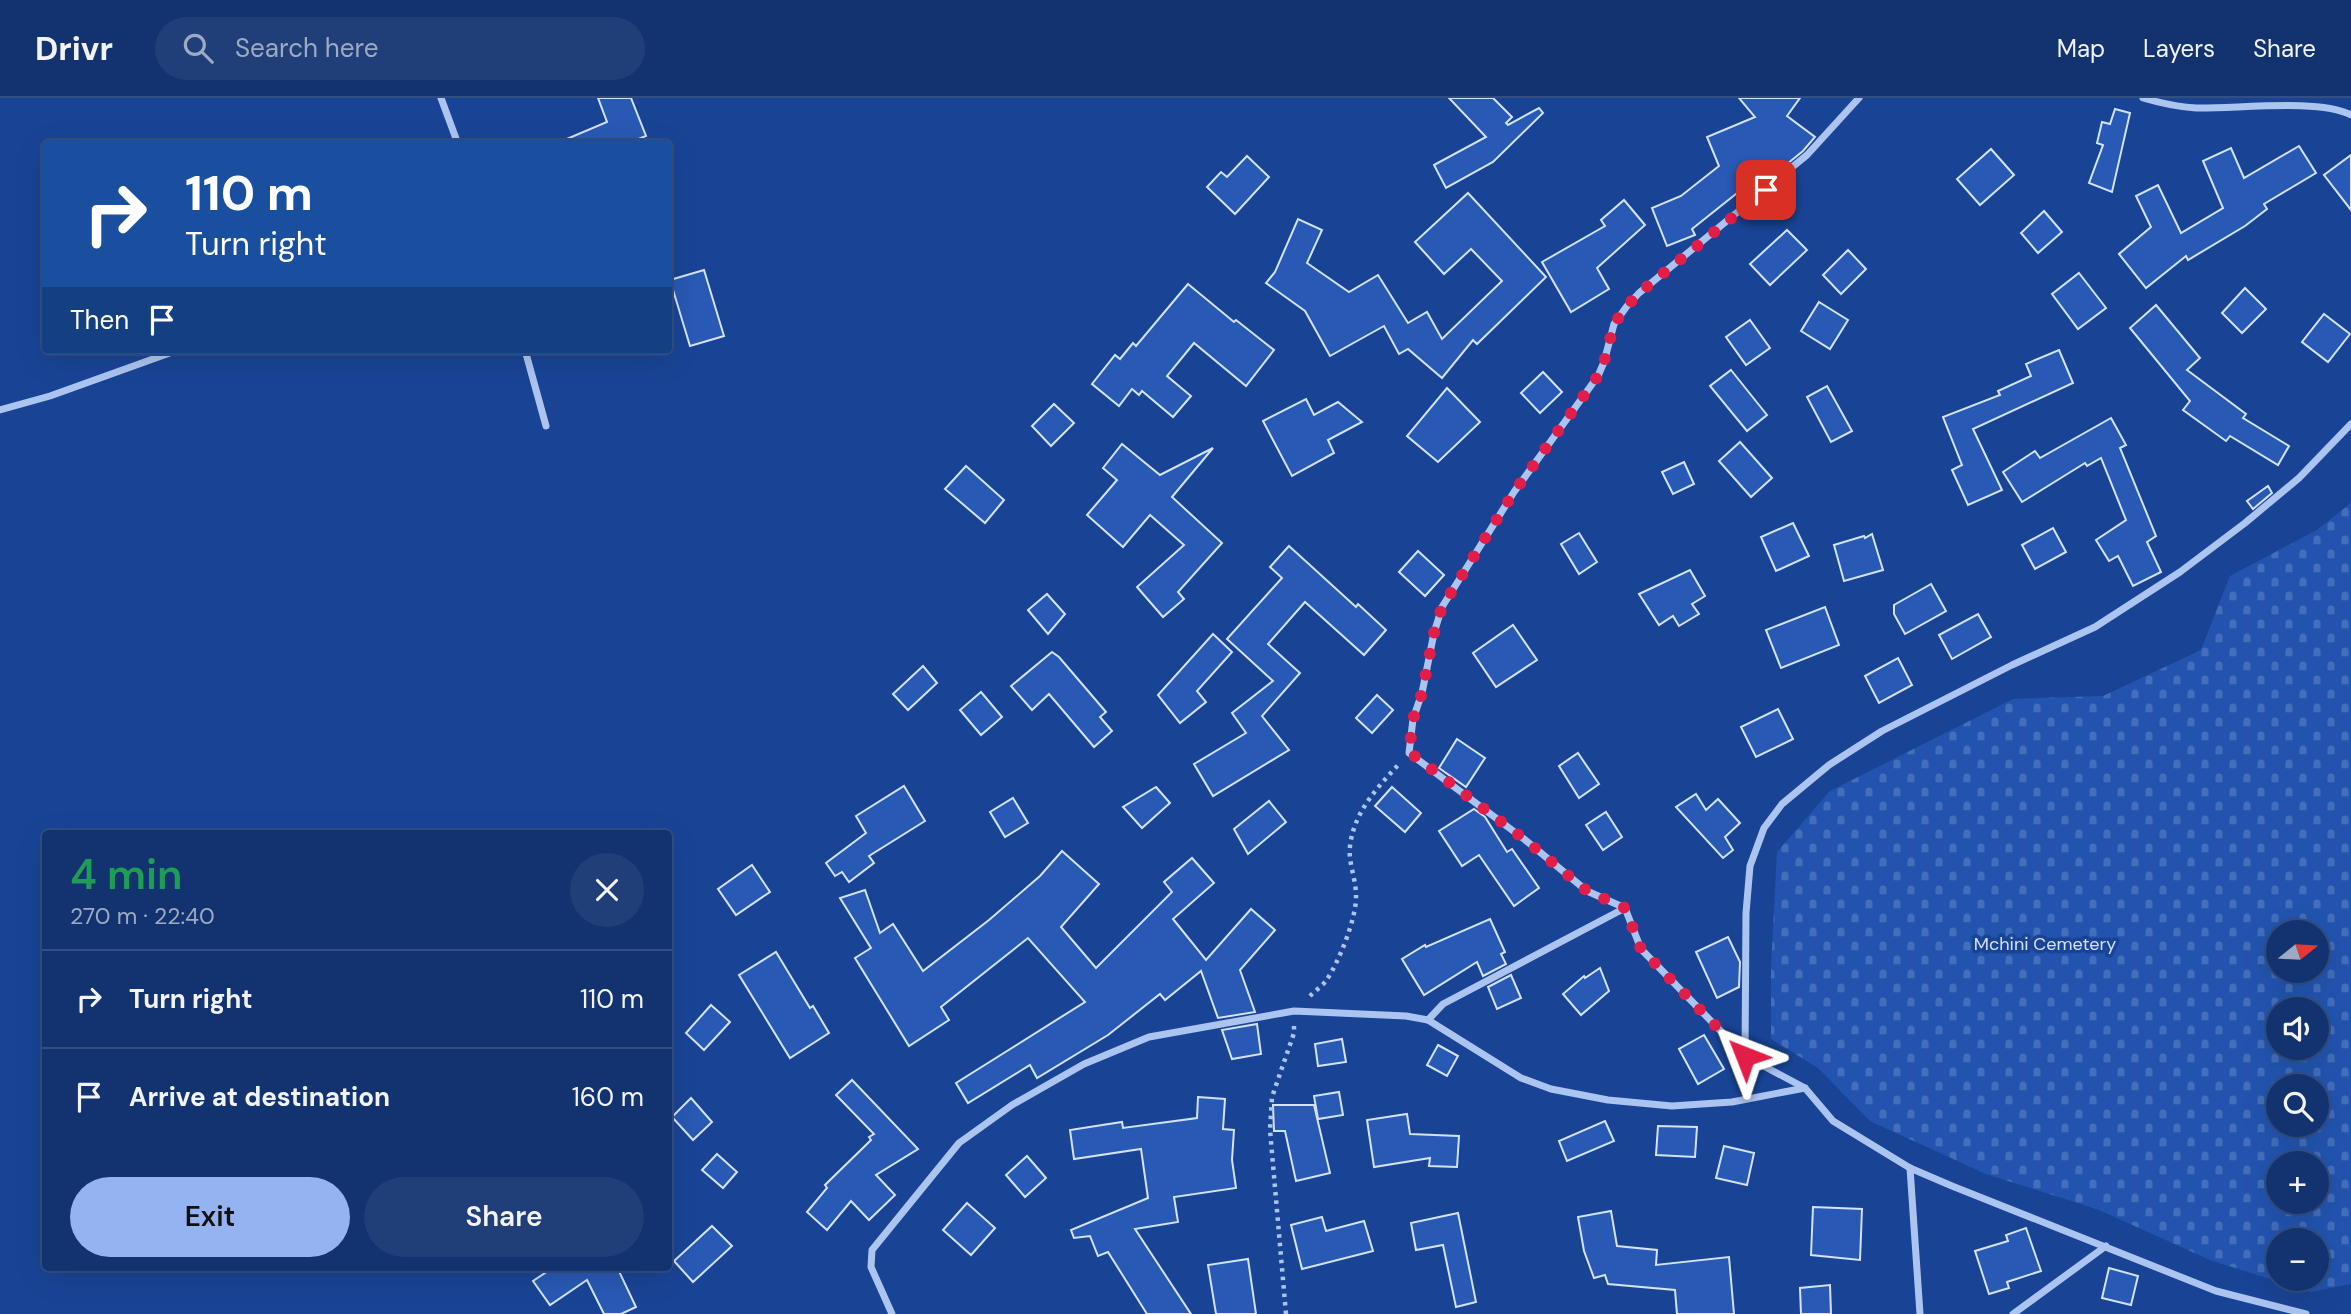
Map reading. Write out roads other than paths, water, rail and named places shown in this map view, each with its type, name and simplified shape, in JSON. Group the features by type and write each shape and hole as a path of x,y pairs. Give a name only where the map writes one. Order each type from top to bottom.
{"street":[{"path":"441,98 457,140"},
{"path":"1859,98 1807,155 1639,293 1614,324 1598,376 1514,492 1442,607 1422,693 1413,719 1409,752 1524,839 1587,891 1625,908 1641,949 1745,1056 1805,1088 1833,1121 1910,1168 2216,1291 2306,1314"},
{"path":"2143,98 2174,106 2197,108 2295,102 2323,103 2351,115"},
{"path":"0,410 50,396 167,354"},
{"path":"526,354 546,426"},
{"path":"1745,1056 1746,913 1750,866 1763,828 1782,804 1829,765 1882,731 2012,665 2095,627 2180,572 2299,478 2351,424"},
{"path":"1428,1020 1443,1004 1625,908"},
{"path":"892,1314 871,1267 872,1250 959,1143 1012,1105 1084,1064 1149,1037 1294,1011 1406,1016 1428,1020 1521,1078 1551,1089 1608,1100 1672,1106 1732,1102 1805,1088"},
{"path":"1910,1168 1920,1314"},
{"path":"2013,1314 2106,1246"}],"park label":[{"name":"Mchini Cemetery","path":"2045,944"}]}
